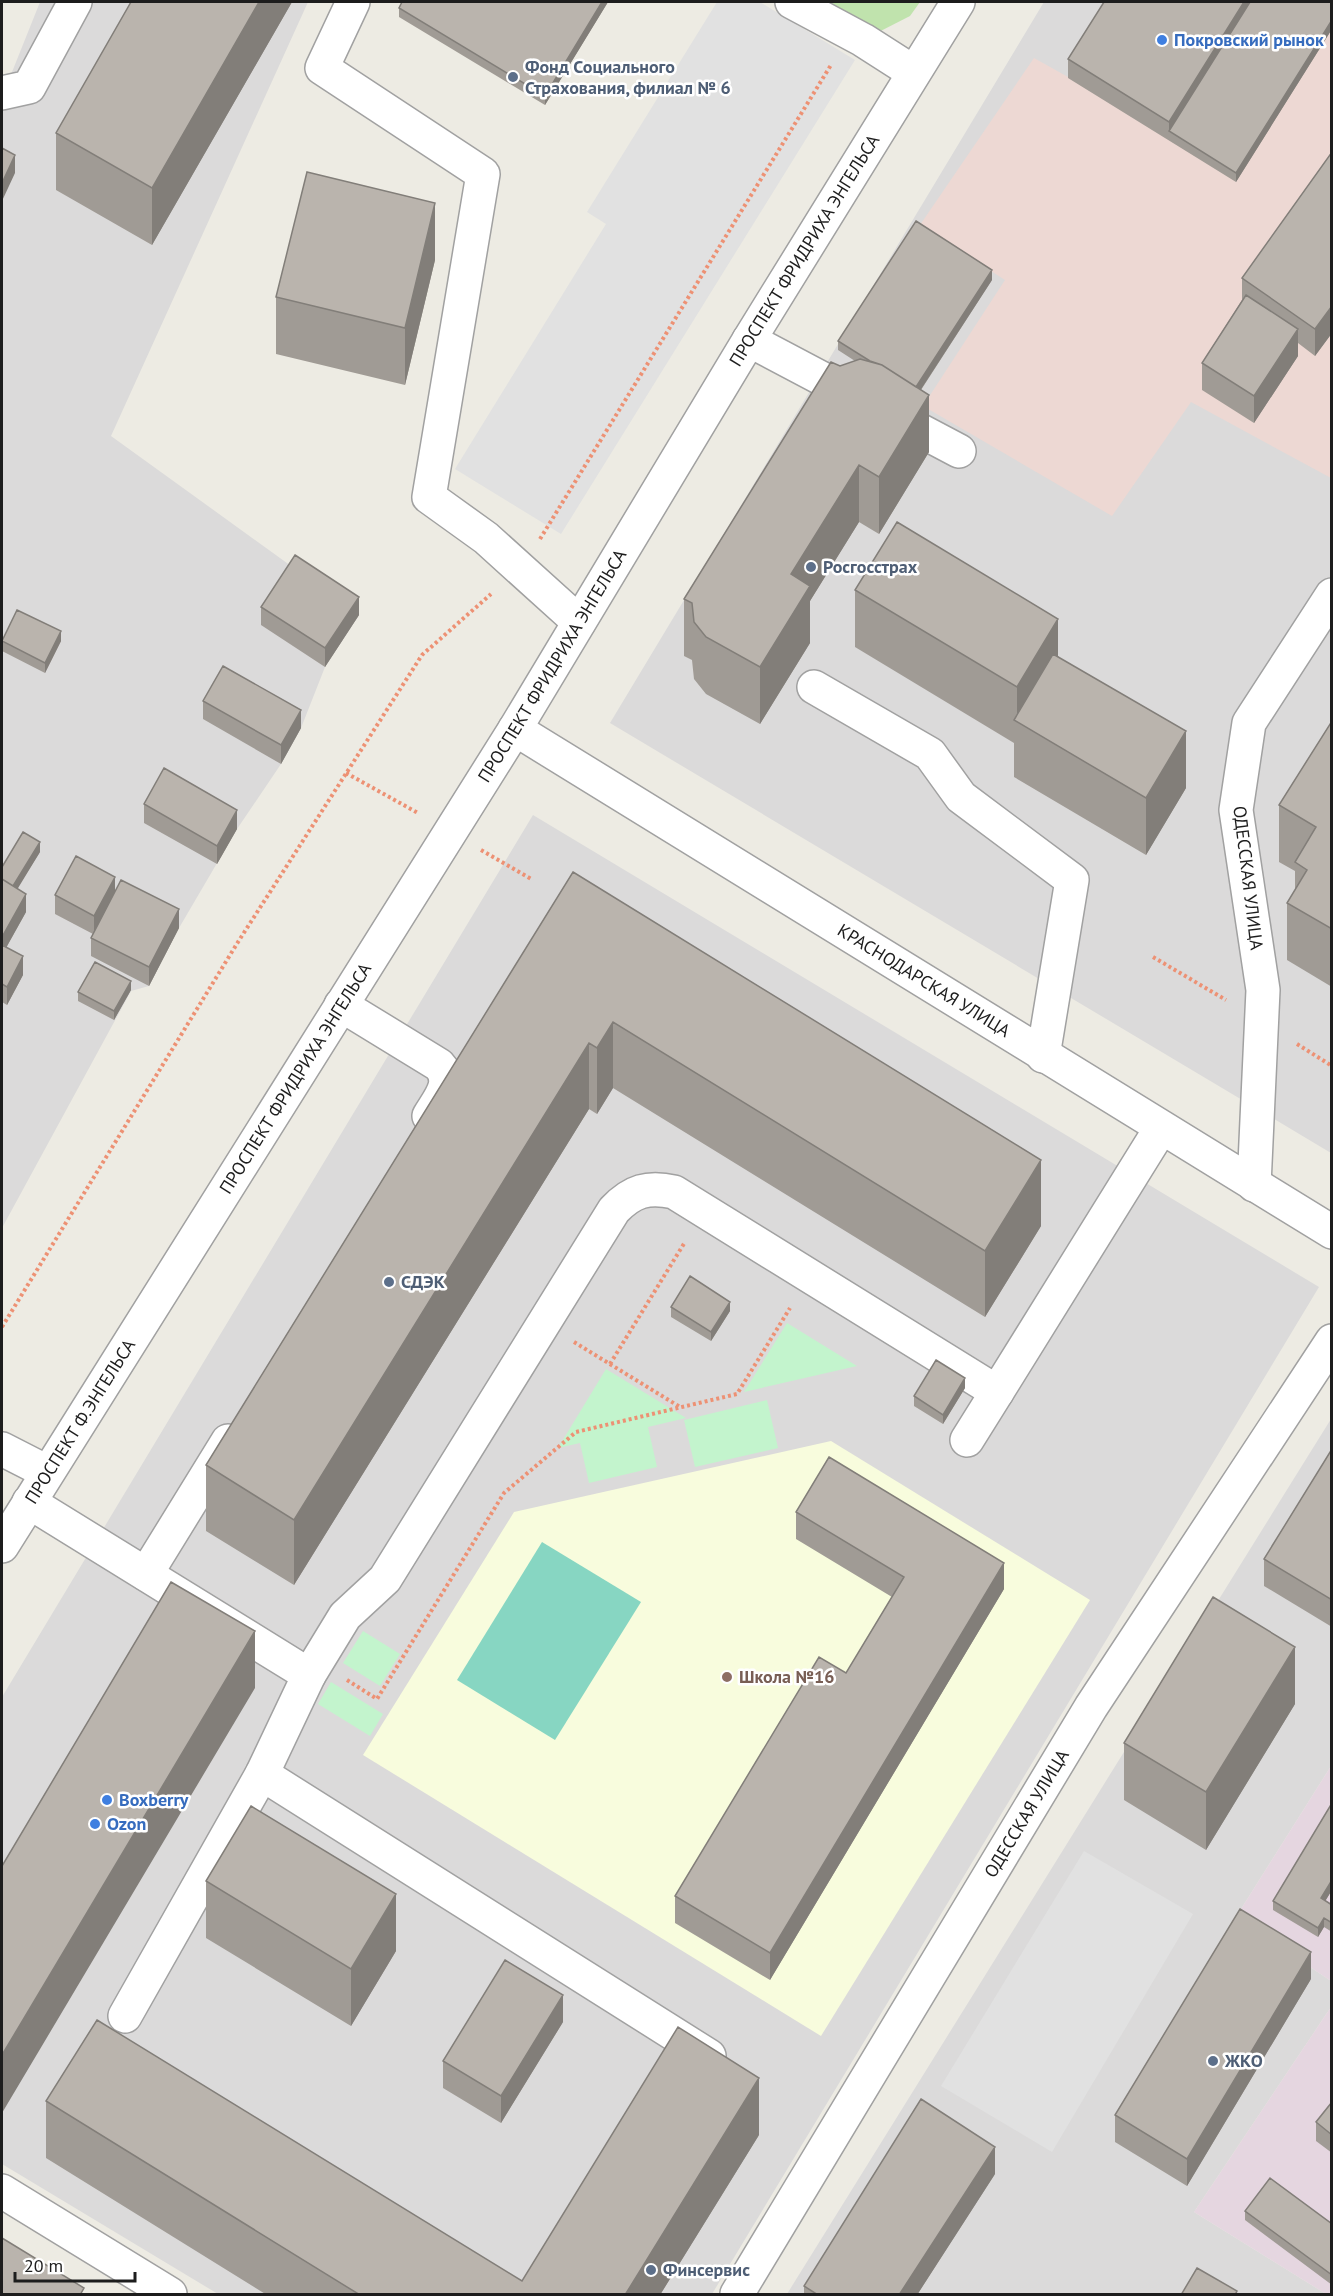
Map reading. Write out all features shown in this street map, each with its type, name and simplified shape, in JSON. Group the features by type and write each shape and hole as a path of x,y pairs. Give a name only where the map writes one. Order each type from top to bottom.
{"street":[{"path":"2,93 29,87 75,2"},
{"path":"353,2 322,68 483,174 429,497 486,538 579,622"},
{"path":"792,2 913,72"},
{"name":"ПРОСПЕКТ ФРИДРИХА ЭНГЕЛЬСА","path":"139,1326 515,729 749,340 958,2"},
{"path":"749,340 959,451"},
{"name":"ОДЕССКАЯ УЛИЦА","path":"1254,1185 1263,990 1236,810 1249,723 1332,595"},
{"path":"814,687 930,753 961,797 1072,880 1043,1056"},
{"name":"КРАСНОДАРСКАЯ УЛИЦА","path":"515,729 1332,1232"},
{"path":"341,1005 439,1065 446,1072 447,1082 443,1092 412,1143"},
{"path":"968,1440 1161,1128"},
{"path":"125,2016 262,1774 313,1668 345,1616 385,1579 614,1210 626,1197 640,1190 658,1188 674,1192 997,1392"},
{"name":"ПРОСПЕКТ Ф.ЭНГЕЛЬСА","path":"2,1546 139,1326"},
{"name":"ОДЕССКАЯ УЛИЦА","path":"737,2295 1091,1707 1332,1341"},
{"path":"146,1574 245,1414"},
{"path":"2,1449 46,1472"},
{"path":"28,1502 146,1574 313,1668"},
{"path":"262,1774 708,2056"},
{"path":"2,2192 170,2295"}],"path":[{"path":"2,1327 238,942 422,655 498,587 540,540 849,33"},
{"path":"610,1364 704,1211"},
{"path":"313,1668 377,1699 504,1493 576,1432 737,1394 810,1277"},
{"path":"543,1323 680,1408"}],"shaded area":[{"path":"40,2 308,2 111,436 359,615 325,667 301,728 281,764 237,829 179,928 149,986 131,991 2,1228 2,97"},
{"path":"717,2 760,2 855,60 561,534 455,469 606,224 587,212"},
{"path":"1044,2 1331,2 1331,1153 610,723"},
{"path":"1331,2 1331,478 1191,402 1112,516 923,406 1005,280 920,225 1034,58 1068,77"},
{"path":"533,815 1319,1287 712,2294 218,2294 2,2164 2,1697"},
{"path":"1331,1419 1331,1766 1236,1917 1331,1981 1331,2007 1194,2212 1326,2294 787,2294"},
{"name":"Школа №16","path":"831,1441 1090,1600 821,2036 363,1755 514,1512"},
{"path":"1331,1766 1331,1981 1236,1917"},
{"path":"1084,1851 1193,1914 1052,2152 941,2086"},
{"path":"1331,2007 1331,2294 1326,2294 1194,2212"}],"green space":[{"path":"792,2 920,2 910,16 863,40"},
{"path":"787,1323 857,1366 744,1392"},
{"path":"606,1369 686,1418 648,1427 657,1467 589,1483 580,1443 558,1448"},
{"path":"767,1400 778,1448 695,1467 684,1420"},
{"path":"542,1542 641,1602 555,1740 457,1680"},
{"path":"363,1631 400,1654 380,1686 343,1663"},
{"path":"331,1682 383,1714 370,1736 318,1704"}],"building":[{"path":"131,2 259,2 152,188 56,133"},
{"path":"402,2 602,2 545,96 399,8"},
{"name":"Покровский рынок","path":"1104,2 1244,2 1169,122 1068,59"},
{"path":"1250,2 1332,2 1332,20 1236,173 1169,131"},
{"path":"2,148 15,155 2,183"},
{"path":"1332,152 1332,306 1315,329 1242,278"},
{"path":"307,172 435,203 405,328 276,297"},
{"path":"916,221 992,270 916,387 838,341"},
{"path":"1246,295 1298,329 1254,396 1202,363"},
{"path":"860,359 882,365 929,395 879,477 859,465 791,574 810,586 760,667 706,637 694,622 692,603 684,599 831,362 840,366"},
{"path":"897,522 1058,619 1017,687 855,590"},
{"path":"295,555 359,597 325,648 261,607"},
{"path":"17,610 61,631 45,663 2,641"},
{"path":"1053,654 1186,731 1146,798 1014,720"},
{"path":"223,666 301,710 281,745 203,701"},
{"path":"1332,721 1332,929 1287,903 1307,870 1295,862 1316,827 1279,805"},
{"path":"164,768 237,810 217,846 144,804"},
{"path":"23,832 40,842 13,886 2,879 2,867"},
{"path":"76,856 115,877 94,916 55,895"},
{"path":"573,872 1041,1160 985,1251 613,1022 597,1048 589,1043 294,1520 206,1465"},
{"path":"2,879 26,894 2,937"},
{"path":"121,880 179,909 149,967 91,938"},
{"path":"2,945 23,956 7,987 2,984"},
{"path":"95,962 131,981 114,1011 78,992"},
{"path":"690,1276 730,1302 711,1332 671,1307"},
{"path":"936,1360 965,1378 943,1415 914,1396"},
{"path":"1332,1449 1332,1600 1264,1559"},
{"path":"829,1457 1004,1563 770,1953 675,1896 819,1657 846,1673 904,1577 796,1512"},
{"path":"171,1582 255,1631 2,2055 2,1866"},
{"path":"1213,1597 1295,1647 1206,1792 1124,1743"},
{"path":"1332,1803 1332,1880 1321,1898 1332,1905 1332,1923 1324,1918 1318,1928 1273,1901"},
{"path":"251,1806 396,1894 351,1969 206,1881"},
{"name":"ЖКО","path":"1240,1909 1311,1952 1187,2159 1115,2115"},
{"path":"505,1960 563,1995 501,2096 443,2061"},
{"path":"97,2020 522,2281 678,2027 759,2078 625,2295 360,2295 46,2101"},
{"path":"921,2099 995,2147 899,2295 818,2295 804,2286"},
{"path":"1332,2102 1332,2135 1316,2122"},
{"path":"1270,2178 1332,2224 1332,2275 1245,2211"},
{"path":"2,2238 84,2288 80,2295 2,2295"},
{"path":"1197,2268 1237,2291 1235,2295 1181,2295"}],"place":[{"name":"Покровский рынок","path":"1162,40"},
{"name":"Фонд Социального Страхования, филиал № 6","path":"513,77"},
{"name":"Росгосстрах","path":"811,567"},
{"name":"СДЭК","path":"389,1282"},
{"name":"Школа №16","path":"727,1677"},
{"name":"Boxberry","path":"107,1800"},
{"name":"Ozon","path":"95,1824"},
{"name":"ЖКО","path":"1213,2061"},
{"name":"Финсервис","path":"651,2270"}]}
